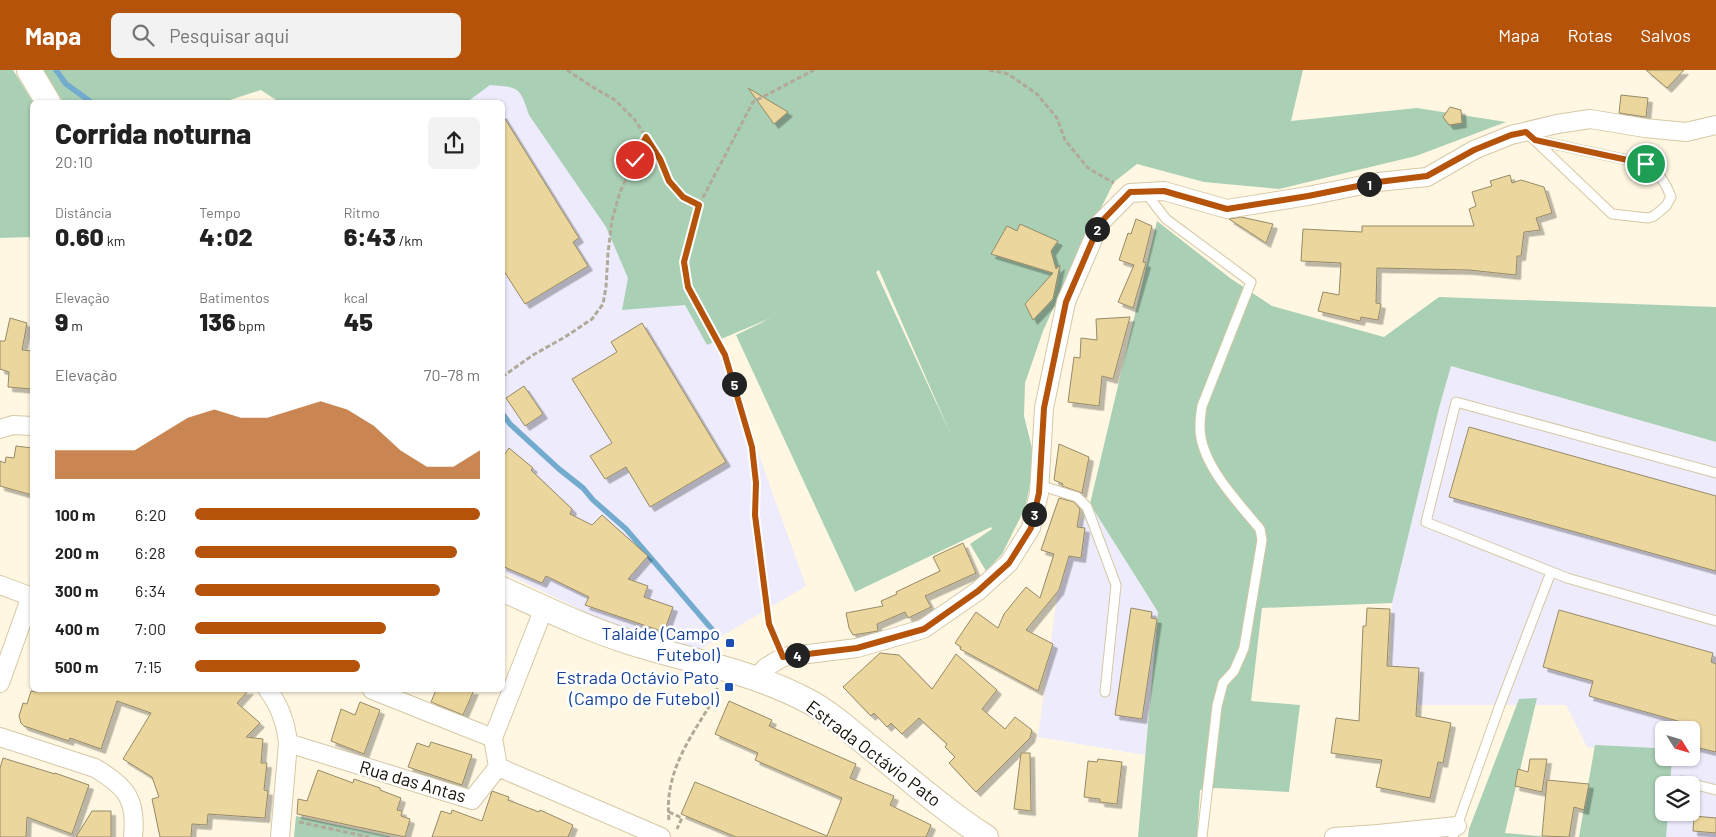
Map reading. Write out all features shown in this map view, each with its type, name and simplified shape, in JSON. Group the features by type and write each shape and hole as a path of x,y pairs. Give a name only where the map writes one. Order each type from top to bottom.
{"street":[{"path":"29,70 47,100"},
{"path":"757,678 765,668 783,657 857,648 924,629 978,591 1009,563 1031,528 1039,485 1044,408 1066,302 1100,223 1137,192 1164,191 1227,209 1378,182 1427,176 1474,150 1511,135 1530,136 1558,124 1590,119 1645,128 1686,132 1716,125"},
{"path":"0,429 12,425 30,426"},
{"path":"0,585 30,595"},
{"name":"Estrada Octávio Pato","path":"505,590 571,621 629,642 757,678 789,691 811,703 844,726 951,812 986,837"},
{"path":"0,683 30,601"},
{"path":"544,608 494,738 498,767 661,837"},
{"path":"270,692 282,715 288,743 280,837"},
{"path":"377,692 494,738"},
{"path":"0,737 95,768 109,776 126,792 134,806 133,837"},
{"name":"Rua das Antas","path":"288,743 472,800 498,767"},
{"path":"1334,837 1455,831"}],"lane":[{"path":"1530,136 1646,164 1656,170 1668,188 1671,197 1666,206 1654,216 1648,218 1612,214 1530,136"},
{"path":"1137,192 1166,219 1251,282 1202,406 1200,427 1204,450 1216,474 1260,529 1262,540 1244,648 1234,671 1223,683 1217,706 1202,837"},
{"path":"1716,474 1456,402 1426,522 1567,578 1716,621"},
{"path":"1039,485 1077,497 1087,507 1116,585 1105,692"},
{"path":"1455,831 1500,705 1551,572"},
{"path":"1700,786 1716,790"}],"path":[{"path":"568,70 590,86 615,100 635,120 660,159 669,181 683,197 699,205"},
{"path":"783,657 769,624 755,515 756,483 752,447 725,355 688,287 684,262 699,205 753,102 814,70"},
{"path":"989,70 1008,74 1037,94 1057,118 1064,140 1088,168 1137,192"},
{"path":"505,375 533,355 565,338 592,319 603,304 612,220 620,192 646,137"},
{"path":"682,818 668,811 670,783 677,762 715,697 723,669"},
{"path":"306,823 367,837"}],"shaded area":[{"path":"510,70 700,291 806,586 692,654 606,622 505,573 505,100 443,100"},
{"path":"1451,366 1716,442 1716,837 1660,837 1663,821 1700,821 1700,776 1665,776 1665,766 1700,766 1700,721 1655,721 1655,757 1587,747 1566,705 1390,705 1392,603"},
{"path":"1090,504 1158,612 1145,755 1038,737 1066,530 1076,531"}],"green space":[{"path":"0,70 13,70 32,100 30,100 30,237 0,238"},
{"path":"43,70 1303,70 1291,121 1417,108 1506,122 1416,156 1279,189 1204,182 1137,164 1114,182 1076,258 1043,331 1025,383 1024,416 1035,460 1025,508 1002,554 986,571 970,544 992,529 991,527 855,592 736,335 773,317 707,345 685,305 622,310 628,278 606,227 529,115 523,99 517,90 490,85 470,100 276,100 261,90 231,100 62,100","holes":["879,270 951,435 876,272"]},
{"path":"1157,221 1230,278 1272,306 1384,337 1439,297 1716,307 1716,442 1451,366 1392,603 1262,608 1251,701 1300,705 1289,792 1216,788 1200,790 1197,837 1138,837 1158,612 1090,504"},
{"path":"1537,698 1505,833 1551,837 1468,837 1469,829 1519,699"},
{"path":"1595,745 1655,748 1655,766 1671,766 1671,776 1655,776 1655,821 1667,821 1666,837 1579,837"},
{"path":"296,816 392,837 294,837"}],"building":[{"path":"1646,70 1684,70 1667,88"},
{"path":"748,88 788,112 774,124"},
{"path":"1621,95 1648,98 1646,117 1619,113"},
{"path":"1450,107 1461,110 1462,123 1449,125 1443,117"},
{"path":"505,119 579,238 573,242 588,266 525,304 505,273"},
{"path":"1510,175 1512,183 1521,180 1544,187 1552,213 1536,218 1540,230 1524,232 1521,256 1517,256 1516,275 1469,270 1377,268 1376,303 1381,304 1378,320 1361,317 1360,321 1318,311 1323,292 1339,295 1341,263 1301,261 1303,229 1362,232 1362,226 1474,226 1469,209 1476,206 1472,192 1492,186 1490,181"},
{"path":"1241,217 1273,224 1266,243 1229,219"},
{"path":"1136,219 1152,226 1143,262 1146,263 1133,308 1118,302 1134,265 1119,260 1128,233 1131,234"},
{"path":"1020,224 1058,241 1051,251 1056,269 1060,265 1053,299 1033,320 1025,304 1053,273 991,254 1007,226 1017,231"},
{"path":"1130,317 1113,379 1102,376 1099,406 1068,402 1074,357 1080,358 1081,338 1097,340 1096,319"},
{"path":"10,318 27,323 22,350 30,351 30,389 8,387 9,372 0,369 0,341 5,341"},
{"path":"642,323 726,462 650,507 626,467 605,479 590,456 612,443 572,379 617,352 611,342"},
{"path":"524,386 543,414 525,426 506,398"},
{"path":"1469,427 1716,496 1716,571 1449,497"},
{"path":"1059,444 1089,457 1082,493 1062,486 1063,484 1054,480"},
{"path":"16,446 30,448 30,494 0,486 0,461 5,463 6,457 14,458"},
{"path":"509,448 533,468 531,470 572,509 570,514 592,525 602,515 648,556 628,579 648,586 644,597 673,607 664,632 585,605 589,597 546,576 542,583 505,567 505,454"},
{"path":"1059,498 1074,502 1080,509 1077,527 1085,528 1081,558 1069,556 1059,590 1026,630 1053,644 1038,691 960,649 961,647 955,643 976,612 998,628 1004,614 1026,587 1040,598 1054,554 1041,550"},
{"path":"963,543 976,573 925,596 931,607 908,618 905,612 877,624 878,631 853,635 849,628 846,613 883,606 881,601 940,571 933,557"},
{"path":"1131,608 1152,612 1151,618 1157,619 1142,719 1115,715"},
{"path":"1367,608 1390,609 1387,666 1419,668 1416,716 1451,723 1443,763 1438,762 1430,798 1376,787 1382,760 1331,753 1336,718 1359,721 1363,626 1366,626"},
{"path":"1559,610 1713,653 1711,662 1716,664 1716,752 1700,748 1700,721 1678,721 1589,696 1593,681 1543,667"},
{"path":"880,653 899,655 932,689 956,654 997,690 982,709 1005,729 1015,717 1032,730 1030,738 976,792 949,763 955,757 945,747 947,744 919,718 902,734 891,723 887,727 874,713 871,716 843,687"},
{"path":"31,692 247,692 237,703 260,723 246,737 263,739 261,763 267,763 264,790 268,791 265,818 208,814 207,825 192,824 191,837 160,837 152,799 159,797 152,777 123,759 151,713 117,701 101,749 70,738 69,741 24,726 19,716 23,703 27,704"},
{"path":"435,692 473,692 463,715 431,702"},
{"path":"729,701 772,720 769,726 856,764 850,778 894,796 890,805 931,825 926,837 736,837 681,814 695,782 827,836 842,798 755,760 758,753 715,734"},
{"path":"360,702 380,710 364,754 331,741 341,709 355,715"},
{"path":"431,742 472,755 462,785 408,767 417,743 429,747"},
{"path":"1021,753 1030,753 1031,811 1014,809"},
{"path":"3,758 89,785 72,834 27,817 26,837 0,837 0,768"},
{"path":"1098,759 1122,762 1117,804 1100,802 1100,799 1084,797 1088,761 1097,762"},
{"path":"1530,759 1547,759 1542,792 1515,786 1518,769 1528,772"},
{"path":"318,770 353,783 354,779 401,798 397,810 402,811 401,816 410,819 405,837 297,814 298,799 307,801"},
{"path":"1547,780 1589,784 1584,810 1574,807 1569,837 1542,836"},
{"path":"492,791 509,797 508,800 539,812 540,810 573,825 568,837 432,837 441,811 451,814 452,810 482,821"},
{"path":"92,811 111,811 111,837 76,837"},
{"path":"1700,817 1716,818 1716,833 1693,831 1694,821 1700,821"}],"waterway":[{"path":"56,70 66,84 88,100"},
{"path":"505,417 510,424 559,469 583,488 593,500 626,529 716,634"}],"place":[{"name":"Talaíde (Campo Futebol)","path":"730,643"},
{"name":"Estrada Octávio Pato (Campo de Futebol)","path":"729,687"}],"route":[{"path":"635,160 646,137 660,159 669,181 683,197 699,205 684,262 688,287 725,355 752,447 756,483 755,515 763,584 769,624 783,657 857,648 924,629 978,591 1009,563 1031,528 1039,493 1044,408 1066,302 1100,223 1130,192 1164,191 1227,209 1378,182 1427,176 1474,150 1511,135 1526,132 1535,140 1646,164"}]}
